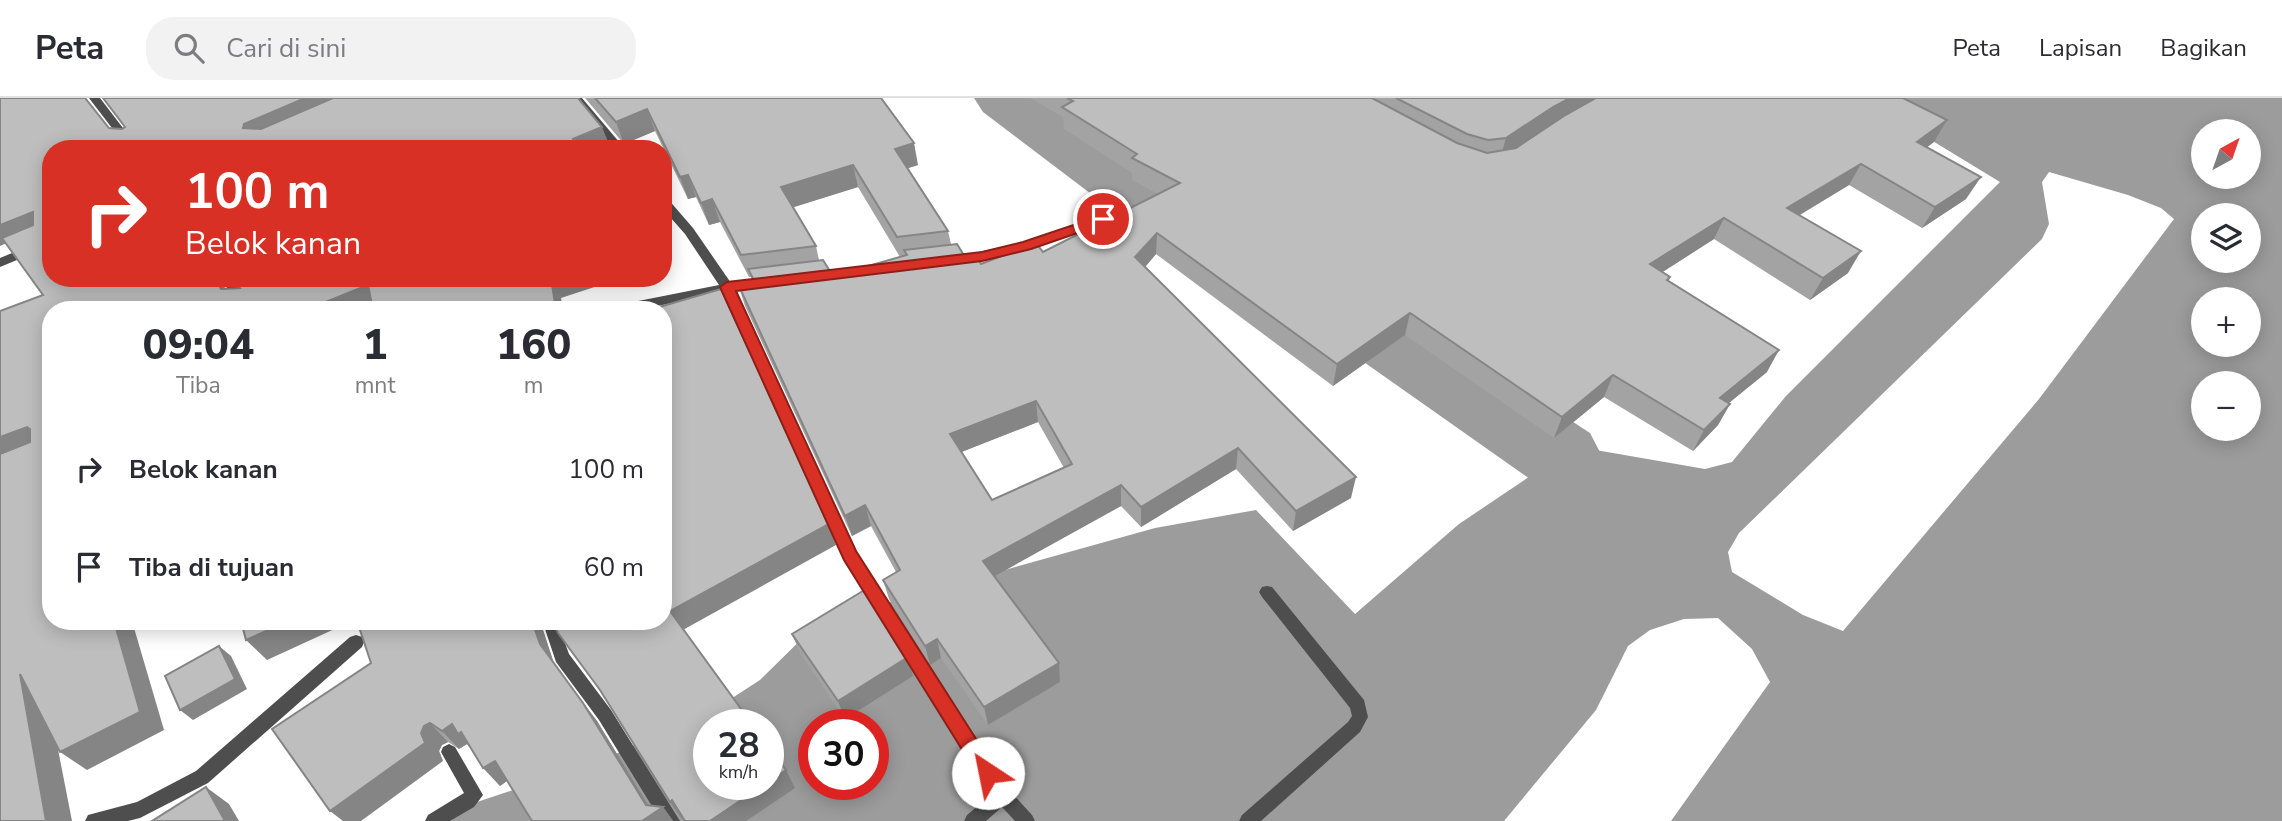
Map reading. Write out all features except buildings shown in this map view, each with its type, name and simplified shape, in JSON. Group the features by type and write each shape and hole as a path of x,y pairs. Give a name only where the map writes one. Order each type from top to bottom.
{"street":[{"path":"94,98 127,140"},
{"path":"576,98 612,140"},
{"path":"672,211 734,287 850,555 1003,796 1027,821"},
{"path":"943,262 1026,246 1103,219"},
{"path":"0,263 42,245"},
{"path":"660,301 734,287"},
{"path":"1248,821 1354,727 1360,717 1358,705 1267,592"},
{"path":"552,630 562,657 605,715 671,821"},
{"path":"94,821 140,810 202,777 356,642"},
{"path":"434,821 468,802 474,795 449,752"},
{"path":"973,821 1003,796"}],"shaded area":[{"path":"1862,98 2282,98 2282,821 435,821 468,805 603,760 693,718 693,800 784,800 784,709 711,709 760,680 823,618 847,608 890,602 1155,528 1256,510 1355,614 1459,524 1560,456 1584,448 1705,469 1732,462 1786,396 2000,182"}],"pier":[{"path":"2049,172 2128,195 2161,208 2174,219 2039,399 1843,631 1803,615 1732,572 1728,552 1739,533 2042,239 2049,224 2042,182"},
{"path":"1718,618 1752,649 1770,682 1671,821 1504,821 1596,710 1628,646 1650,630 1684,619"}],"waterway":[{"path":"1006,98 1127,187 1334,303 1560,456"}],"route":[{"path":"988,773 957,728 850,555 727,287 982,257 1026,246 1103,219"}]}
